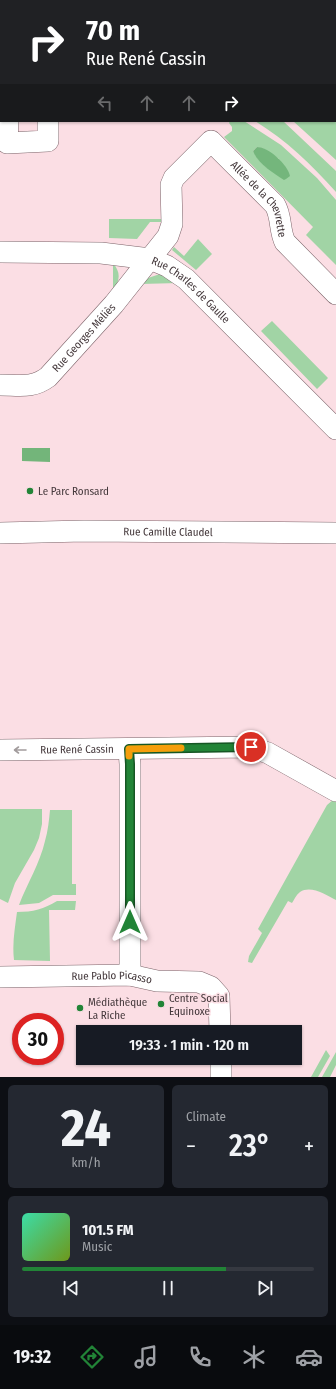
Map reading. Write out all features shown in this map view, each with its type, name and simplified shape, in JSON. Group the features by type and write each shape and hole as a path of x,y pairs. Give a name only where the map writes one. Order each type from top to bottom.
{"street":[{"path":"5,127 8,142 48,141 48,122"},
{"name":"Rue Georges Méliès","path":"0,385 33,385 41,382 48,377 114,304 168,236 172,224 171,185 174,178 211,141"},
{"name":"Allée de la Chevrette","path":"211,141 275,205 279,212 282,235 285,242 336,294"},
{"name":"Rue Charles de Gaulle","path":"0,252 100,253 150,259 167,266 186,279 336,429"},
{"name":"Rue Camille Claudel","path":"0,533 84,531 336,533"},
{"name":"Rue René Cassin","path":"0,750 251,747 268,753 336,791"},
{"path":"129,749 130,975"},
{"name":"Rue Pablo Picasso","path":"0,978 130,975 157,981 199,982 211,987 219,996 220,1025"},
{"path":"221,1065 221,1077"}],"shaded area":[{"path":"230,122 246,122 281,145 317,178 336,200 336,265 306,235 313,227 224,137 232,131","holes":["257,147 264,149 279,159 267,168 258,159 253,151"]},
{"path":"256,122 284,122 336,171 336,192 298,154"},
{"path":"294,122 336,122 336,160"},
{"path":"257,147 267,150 277,157 286,167 290,176 284,180 258,160 253,151"},
{"path":"109,219 164,219 163,222 150,222 137,239 109,238"},
{"path":"198,239 212,254 196,270 172,250 174,247 184,256"},
{"path":"113,263 118,271 119,278 113,292"},
{"path":"160,274 179,283 140,284 148,278"},
{"path":"272,321 328,378 317,389 261,331"},
{"path":"22,448 50,448 50,462 22,461"},
{"path":"336,799 336,900 314,890 304,890 300,892 292,903 288,901 252,963 248,962 249,956 262,933 258,929 327,805"},
{"path":"0,809 42,809 42,824 39,838 34,850 15,883 8,903 0,899"},
{"path":"50,810 72,810 72,884 76,884 76,895 53,895 39,903 19,905 43,849 48,829"},
{"path":"57,901 76,901 75,910 49,910 50,961 14,960 13,954 17,912 38,910"},
{"path":"326,1050 330,1056 318,1077 311,1077"},
{"path":"336,1052 336,1065 330,1077 322,1077"}],"slow traffic":[{"path":"129,756 129,749 181,748"}],"place":[{"name":"Le Parc Ronsard","path":"30,491"},
{"name":"Centre Social Equinoxe","path":"161,1004"},
{"name":"Médiathèque La Riche","path":"80,1008"}],"route":[{"path":"130,922 129,749 251,747"}]}
